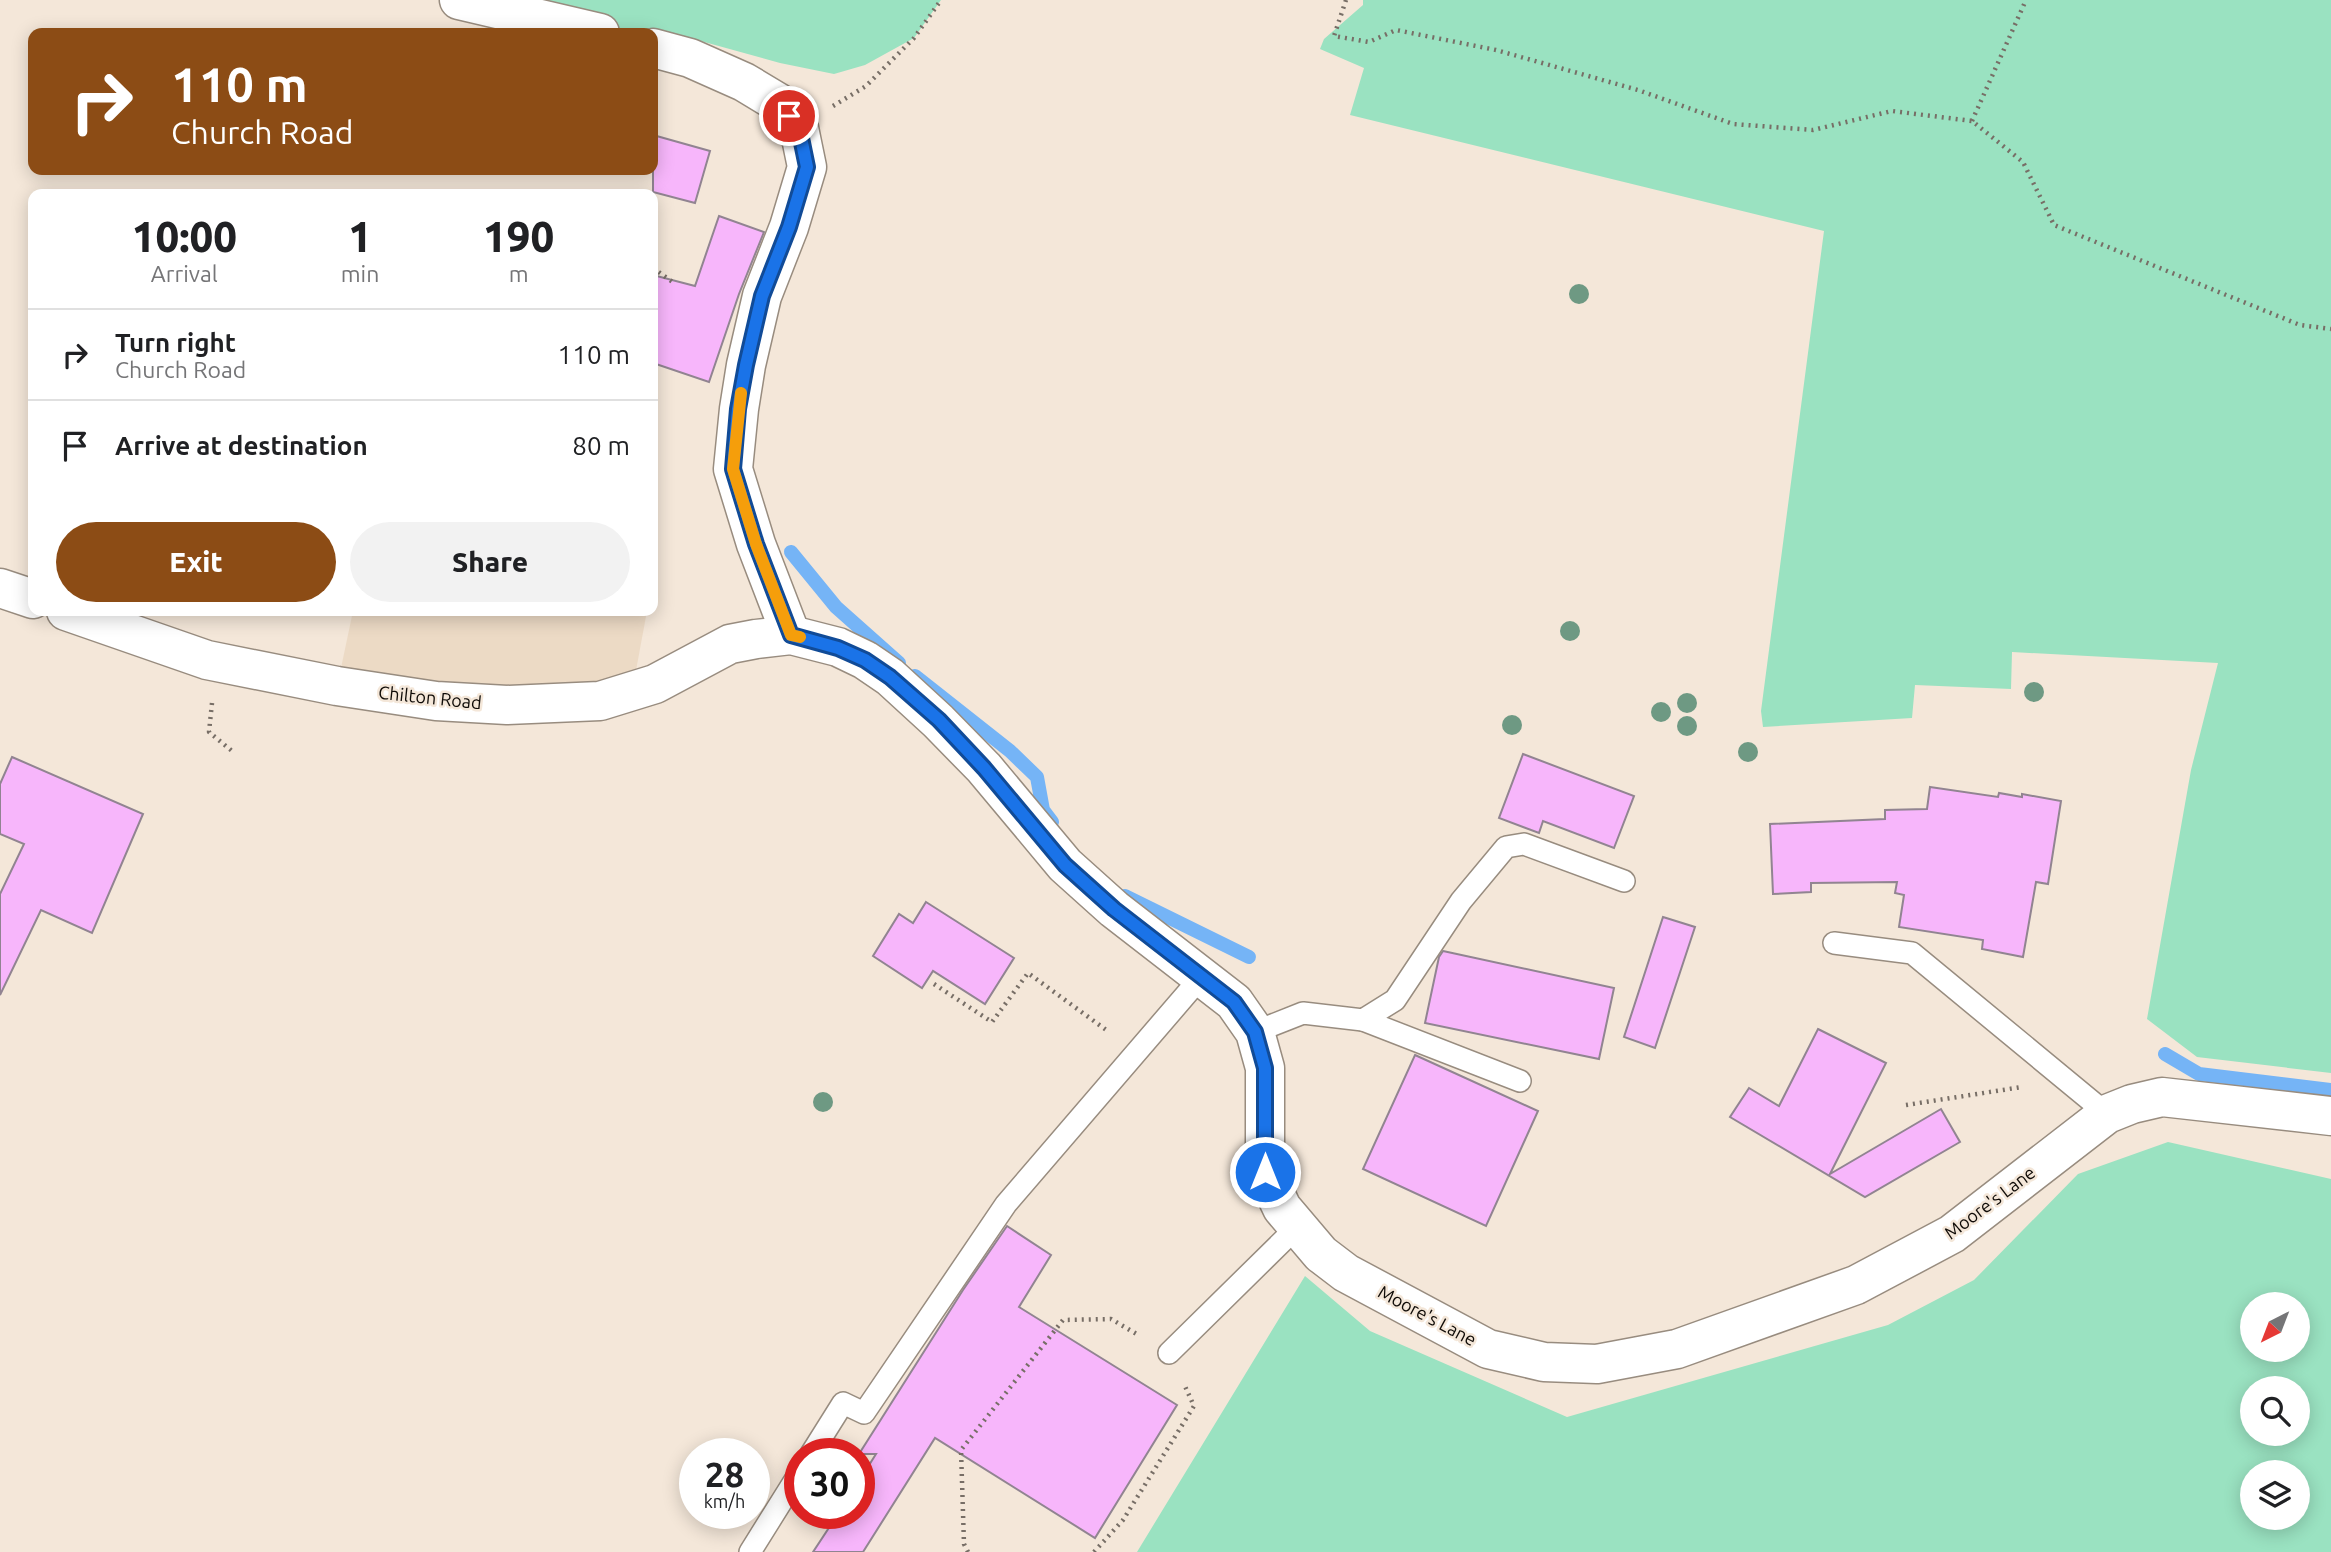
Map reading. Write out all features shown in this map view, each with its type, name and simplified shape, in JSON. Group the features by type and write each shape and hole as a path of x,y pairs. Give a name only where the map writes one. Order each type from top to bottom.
{"street":[{"path":"459,0 579,28"},
{"path":"658,49 690,58 744,82 779,103 799,128 807,167 789,227 762,296 738,409 733,469 756,544 791,635"},
{"path":"0,588 28,597"},
{"name":"Chilton Road","path":"81,616 216,662 337,687 436,701 507,705 600,702 655,684 730,644 791,635"},
{"name":"Moore's Lane","path":"791,635 838,648 865,660 890,677 939,720 984,768 1065,865 1114,909 1234,1002 1255,1032 1265,1068 1265,1172 1282,1208 1321,1254 1346,1273 1488,1349 1544,1362 1597,1364 1677,1349 1856,1285 1952,1234 2107,1114 2132,1104 2162,1097 2331,1116"}],"lane":[{"path":"1363,1020 1395,1000 1461,901 1506,847 1524,844 1624,881"},
{"path":"1834,943 1912,953 2107,1114"},
{"path":"821,1438 843,1403 864,1413 1006,1204 1202,976"},
{"path":"1255,1032 1303,1013 1363,1020 1520,1081"},
{"path":"1169,1353 1297,1227"},
{"path":"750,1552 784,1498"}],"path":[{"path":"799,128 866,86 914,38 941,0"},
{"path":"1346,0 1334,36 1369,42 1396,30 1496,50 1638,90 1732,124 1813,130 1892,111 1972,121 2023,162 2054,225 2300,325 2331,329"},
{"path":"1972,121 2026,0"},
{"path":"658,272 674,283"},
{"path":"216,662 209,733 232,751"},
{"path":"934,984 992,1022 1028,973 1138,1053"},
{"path":"1906,1105 2027,1086"},
{"path":"968,1552 964,1544 961,1450 1063,1320 1111,1319 1169,1353 1194,1406 1123,1520 1094,1552"}],"shaded area":[{"path":"352,616 646,616 632,692 337,687"}],"green space":[{"path":"459,0 941,0 914,38 865,65 834,74 780,63 697,40 658,34 658,28 579,28"},
{"path":"1363,0 2331,0 2331,1073 2197,1057 2147,1019 2191,770 2218,663 2012,652 2011,689 1915,685 1912,718 1763,727 1761,711 1824,231 1350,115 1364,68 1320,49 1324,39 1363,5"},
{"path":"2168,1142 2331,1179 2331,1552 1137,1552 1305,1276 1370,1331 1567,1417 1888,1325 1974,1280 2078,1174"}],"building":[{"path":"658,136 710,151 695,203 658,193 658,189 653,189 653,175 658,175"},
{"path":"719,216 764,232 739,294 709,382 658,365 658,276 695,286"},
{"path":"1523,754 1634,796 1614,848 1543,821 1539,833 1499,818"},
{"path":"12,757 143,814 92,933 41,910 0,995 0,894 24,844 0,834 0,784"},
{"path":"1930,787 1998,797 1999,793 2022,797 2022,794 2061,801 2048,884 2036,882 2023,957 1982,949 1983,940 1899,927 1904,895 1895,893 1897,882 1811,883 1811,892 1773,894 1770,824 1885,819 1885,810 1927,809"},
{"path":"926,902 1014,958 985,1004 933,971 922,988 873,956 899,914 913,923"},
{"path":"1663,917 1695,927 1655,1048 1624,1037"},
{"path":"1443,951 1614,988 1599,1059 1425,1023 1439,957"},
{"path":"1818,1029 1886,1063 1830,1174 1941,1109 1960,1142 1865,1197 1730,1117 1749,1088 1779,1106"},
{"path":"1415,1055 1538,1111 1486,1226 1363,1169"},
{"path":"1007,1226 1051,1255 1019,1307 1177,1405 1095,1538 935,1438 863,1552 813,1552 828,1529 875,1529 875,1438 869,1438"}],"waterway":[{"path":"791,552 836,607 899,663"},
{"path":"915,676 1010,751 1037,777 1043,810 1052,822"},
{"path":"1125,896 1249,957"},
{"path":"2165,1054 2199,1074 2331,1090"}],"slow traffic":[{"path":"741,393 733,469 756,544 791,635 800,637"}],"route":[{"path":"789,116 799,128 807,167 789,227 762,296 738,409 733,469 756,544 791,635 838,648 865,660 890,677 939,720 984,768 1065,865 1114,909 1234,1002 1255,1032 1265,1068 1265,1172"}]}
